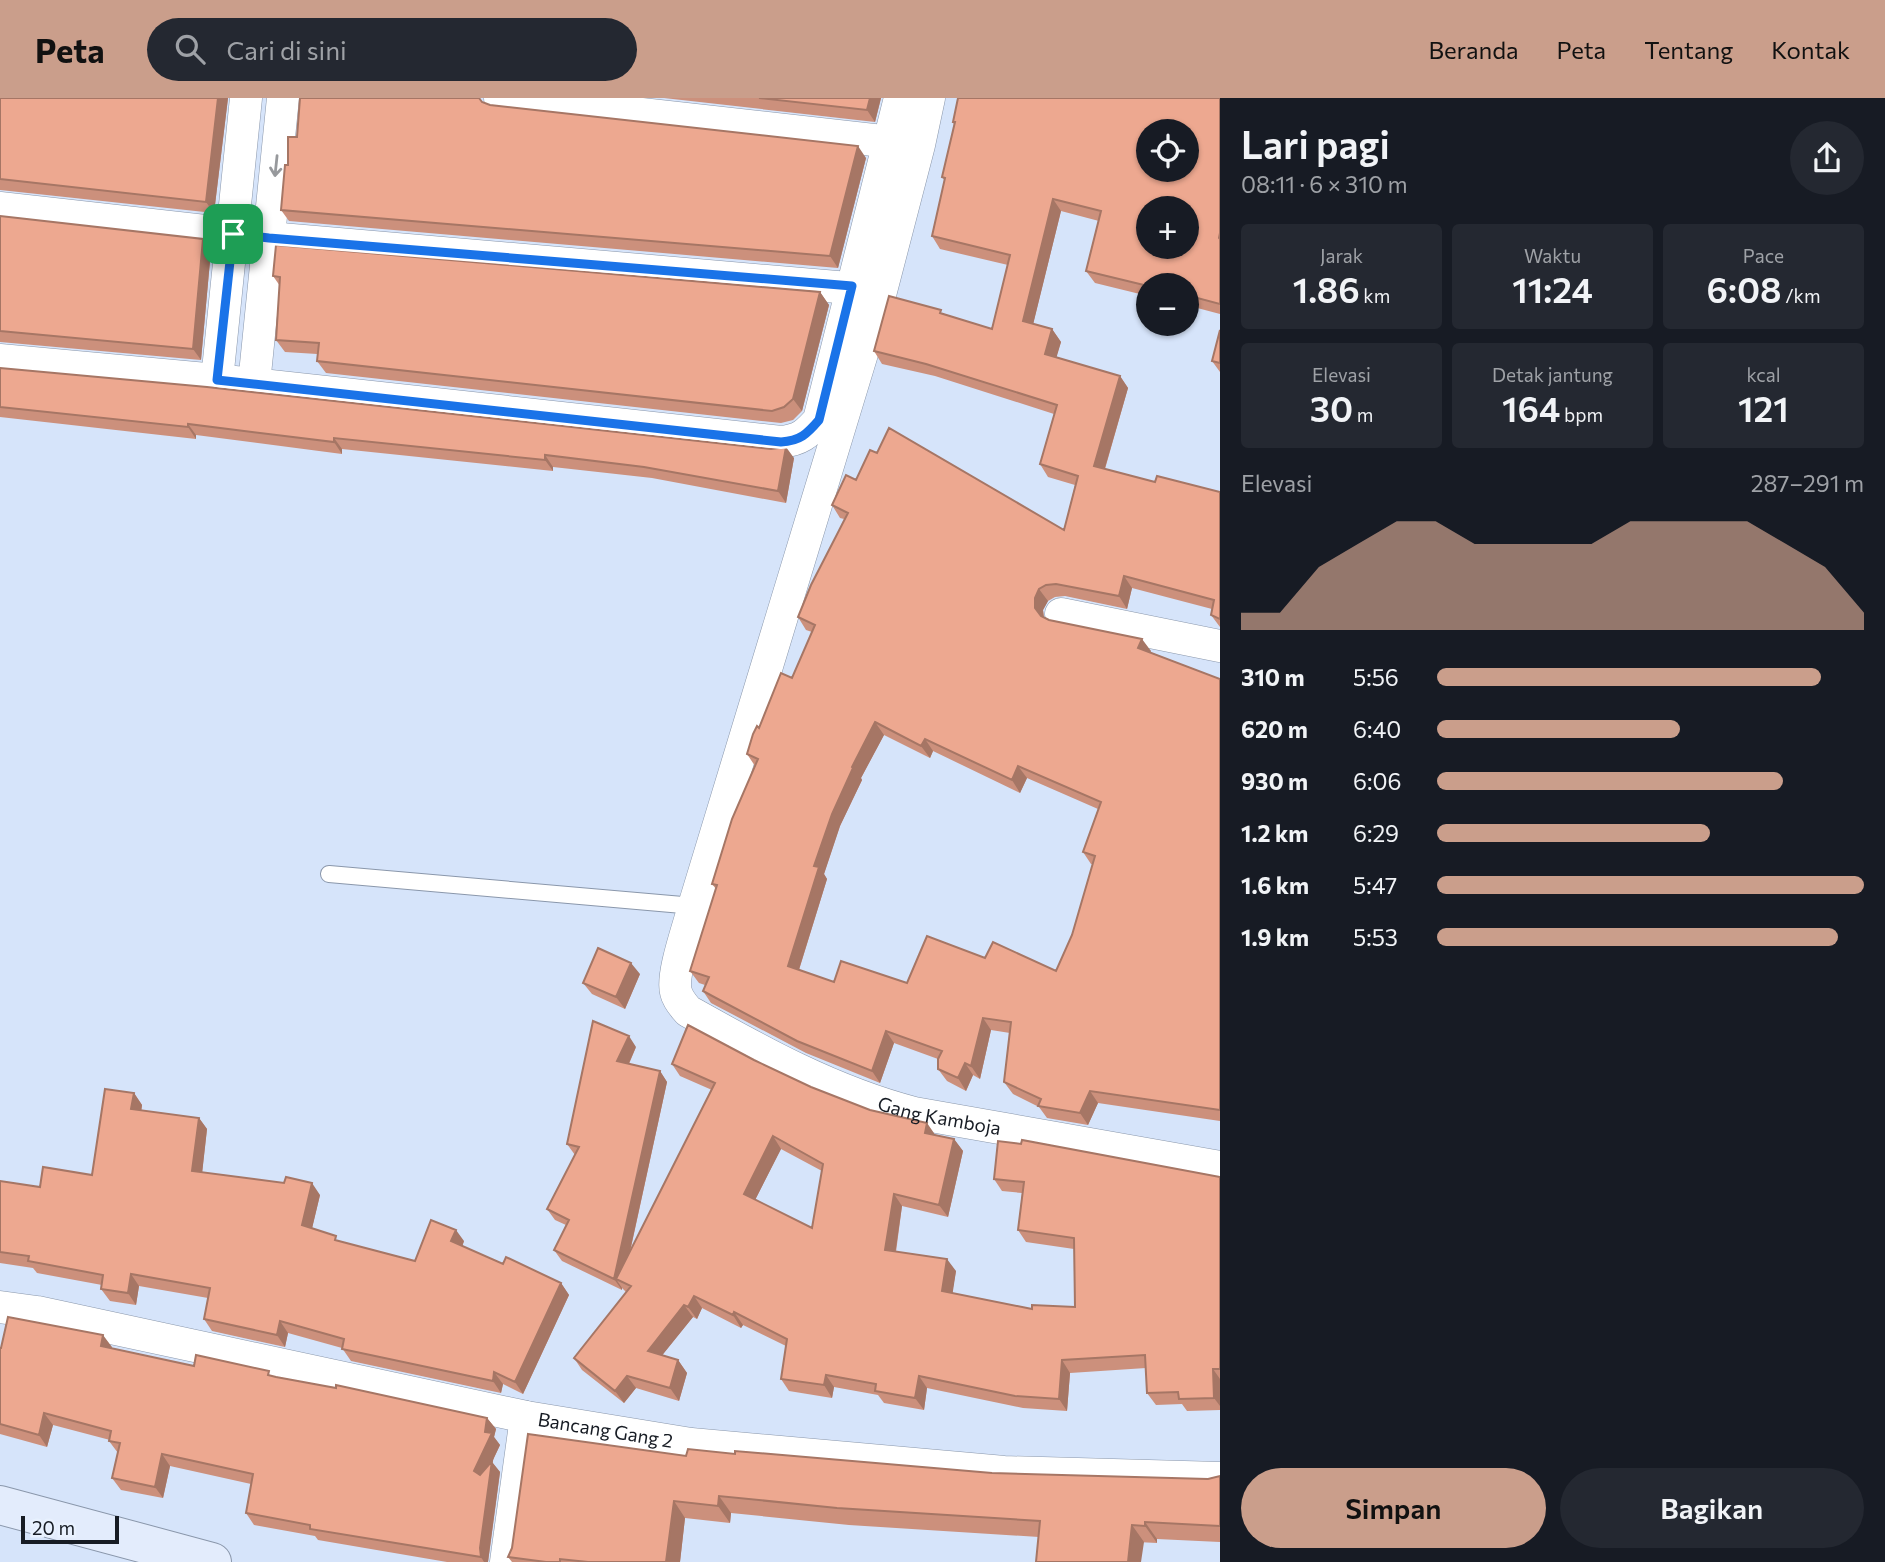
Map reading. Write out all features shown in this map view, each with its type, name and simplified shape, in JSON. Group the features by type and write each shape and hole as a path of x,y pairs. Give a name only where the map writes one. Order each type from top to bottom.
{"main road":[{"path":"0,1505 212,1562"}],"street":[{"path":"217,380 246,98"},
{"path":"254,384 283,98"},
{"path":"500,98 919,145"},
{"path":"694,906 866,289 888,142 900,98"},
{"path":"0,360 796,441 806,436 819,420 919,145 929,98"},
{"path":"0,208 269,238 866,289"},
{"path":"1061,614 1220,646"},
{"name":"Gang Kamboja","path":"694,906 675,977 675,990 679,1001 688,1011 764,1054 838,1089 874,1103 914,1113 1220,1167"},
{"name":"Bancang Gang 2","path":"0,1307 37,1312 526,1417 691,1444 1004,1472 1220,1478"},
{"path":"506,1562 526,1417"}],"lane":[{"path":"329,874 694,906"}],"building":[{"path":"0,98 218,98 206,202 0,179"},
{"path":"300,98 479,98 490,105 858,146 830,256 281,210 285,165 288,165 288,137 297,137"},
{"path":"759,98 870,98 867,110"},
{"path":"958,98 1220,98 1220,304 1199,298 1199,273 1136,273 1136,283 1086,271 1101,211 1053,199 1023,321 1052,329 1045,354 1120,376 1094,466 1155,482 1157,476 1220,492 1220,619 1211,615 1214,600 1124,576 1119,596 1056,584 1046,585 1039,589 1035,608 1041,616 1049,620 1142,639 1138,648 1220,679 1220,1110 1090,1091 1080,1113 1038,1106 1041,1099 1004,1082 1011,1022 983,1018 971,1066 965,1063 958,1078 938,1069 938,1059 942,1051 886,1031 872,1071 797,1041 703,991 709,977 690,971 717,885 712,884 732,819 758,759 747,754 753,734 757,726 759,728 781,673 792,678 815,625 798,617 811,585 848,513 832,505 846,475 856,480 870,450 877,453 889,428 1064,530 1078,476 1040,464 1057,405 926,364 874,351 889,296 941,310 940,313 992,329 1010,255 932,236","holes":["875,722 921,746 925,739 1012,780 1018,766 1101,802 1083,852 1095,856 1072,935 1056,971 993,942 985,958 927,936 907,983 841,961 834,982 788,966 819,867 814,866 832,814"]},
{"path":"0,216 203,239 193,349 0,331"},
{"path":"276,245 820,292 793,399 784,407 772,411 317,361 319,343 276,340 280,277 273,276"},
{"path":"1220,330 1220,363 1212,361"},
{"path":"0,368 207,387 771,449 786,447 778,491 644,467 545,455 545,460 334,438 334,442 188,424 188,427 0,407"},
{"path":"598,948 631,963 616,997 583,983"},
{"path":"593,1021 629,1036 617,1061 660,1071 614,1279 554,1250 569,1220 547,1209 579,1147 567,1144"},
{"path":"688,1025 811,1087 870,1110 927,1123 925,1133 954,1139 939,1205 894,1194 885,1250 947,1259 942,1291 1032,1309 1032,1305 1075,1307 1074,1238 1018,1230 1024,1182 994,1179 998,1141 1021,1144 1022,1140 1220,1177 1220,1369 1213,1369 1214,1398 1179,1399 1178,1392 1147,1393 1145,1355 1062,1360 1059,1399 1015,1396 919,1376 915,1398 875,1391 876,1384 826,1375 824,1385 781,1379 787,1339 734,1312 733,1315 694,1296 688,1307 684,1305 648,1351 678,1360 670,1388 627,1376 615,1391 574,1358 631,1286 616,1279 715,1083 672,1064","holes":["773,1136 823,1164 812,1228 744,1194"]},
{"path":"105,1089 134,1093 131,1109 199,1118 192,1171 284,1183 286,1177 312,1183 302,1225 336,1236 335,1240 415,1261 431,1220 456,1230 451,1241 503,1264 506,1257 561,1283 515,1382 494,1372 493,1381 342,1349 344,1339 280,1321 277,1335 204,1319 210,1288 131,1274 128,1293 101,1289 103,1275 28,1261 29,1256 0,1252 0,1181 40,1187 43,1167 92,1175"},
{"path":"8,1317 103,1335 101,1346 194,1366 196,1355 269,1371 268,1375 276,1377 336,1388 336,1385 487,1418 485,1432 492,1433 474,1471 480,1475 492,1461 481,1557 310,1529 310,1525 246,1513 253,1474 162,1454 155,1487 112,1478 120,1443 109,1441 111,1431 44,1413 39,1435 0,1424 0,1348"},
{"path":"528,1434 686,1456 688,1449 992,1473 1208,1479 1220,1476 1220,1526 1145,1522 1145,1526 1132,1525 1128,1562 1036,1562 1040,1521 837,1508 719,1496 718,1506 674,1501 666,1562 588,1562 560,1559 560,1562 546,1562 508,1557 512,1548"}],"route":[{"path":"233,234 269,238 852,286 819,420 806,436 796,441 781,442 217,380 233,234"}]}
